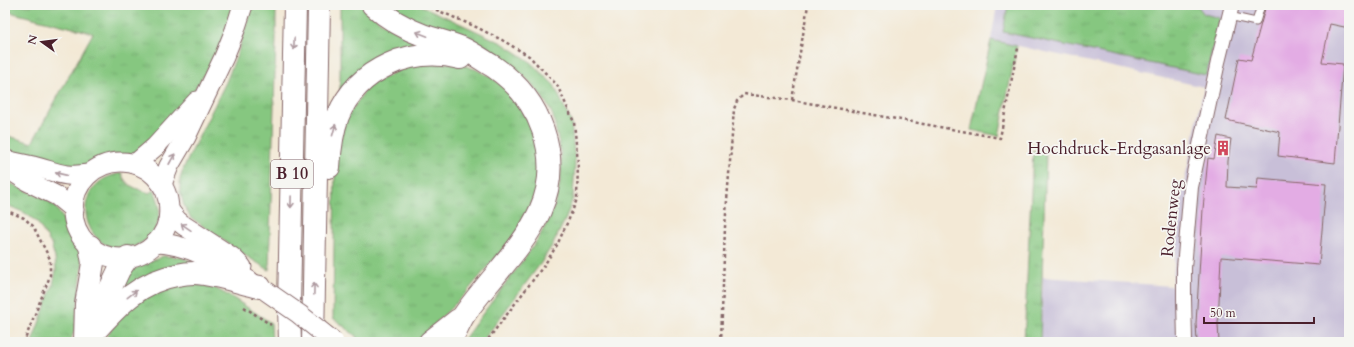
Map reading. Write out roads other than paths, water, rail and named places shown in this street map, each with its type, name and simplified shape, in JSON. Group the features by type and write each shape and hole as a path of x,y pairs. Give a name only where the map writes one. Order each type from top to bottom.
{"highway":[{"name":"B 10","path":"290,342 289,306 295,5"},
{"name":"B 10","path":"313,342 319,5"},
{"path":"373,5 387,16 407,28 425,36 464,49 493,67 525,94 534,107 546,137 550,168 548,185 537,218 515,252 464,316 450,342"},
{"path":"315,223 329,171 331,141 336,124 341,110 349,97 365,80 394,62 418,55 444,54 483,61"},
{"path":"85,342 86,304 93,263 90,246"},
{"path":"85,342 118,270 128,257"},
{"path":"85,342 127,298 145,285 163,278 188,273 203,274 263,289"},
{"path":"430,342 464,316"}],"main road":[{"path":"162,184 171,162 186,136 230,44 243,5"},
{"path":"135,164 155,147 209,88"},
{"path":"5,160 34,166 62,175 77,176 89,174"},
{"path":"115,162 135,164 153,174 162,184 168,200 168,220 165,230 155,243 147,250 128,257 113,257 97,251 90,246 78,230 74,210 76,196 81,184 89,174 102,166 115,162"},
{"path":"5,167 27,181 57,196 74,210"},
{"path":"169,210 183,225 232,257 263,289"},
{"path":"155,243 175,245 199,254 232,270 299,314 334,342"}],"street":[{"name":"Rodenweg","path":"1185,342 1184,268 1191,187 1230,11"}],"lane":[{"path":"1230,11 1256,22 1260,5"}],"place":[{"name":"Hochdruck-Erdgasanlage","path":"1223,148"}]}
